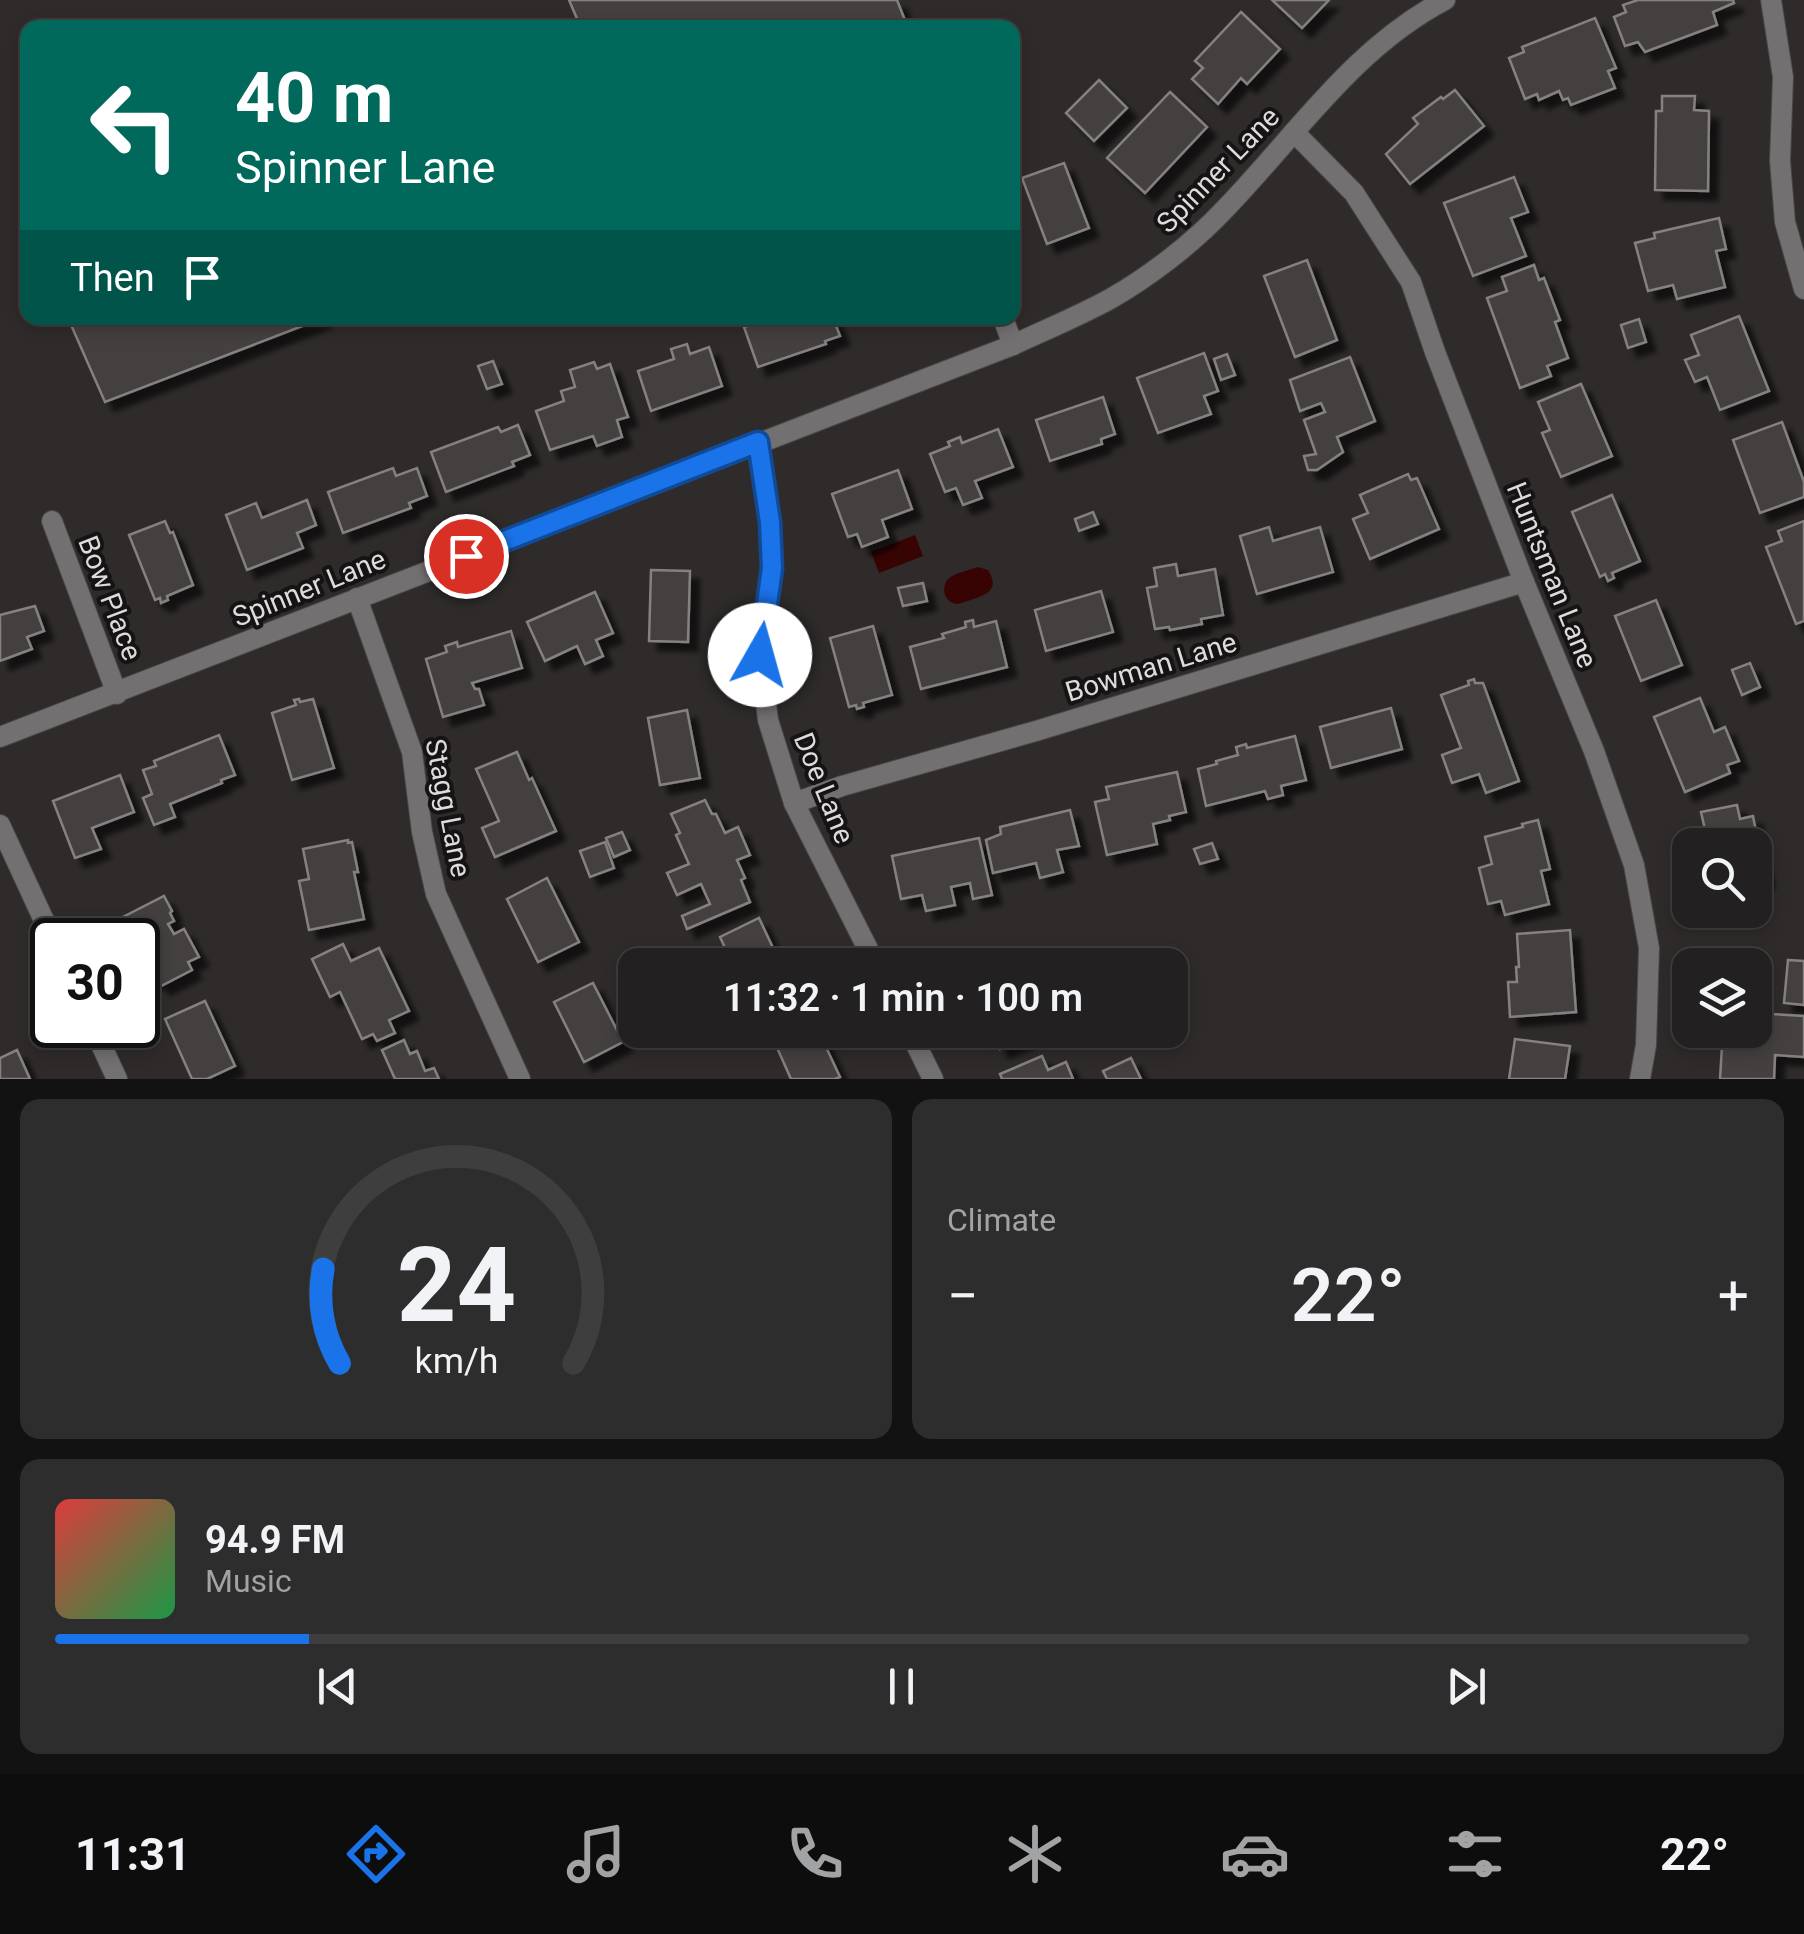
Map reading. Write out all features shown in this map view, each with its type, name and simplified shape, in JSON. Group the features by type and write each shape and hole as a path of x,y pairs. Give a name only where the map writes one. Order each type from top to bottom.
{"street":[{"name":"Spinner Lane","path":"0,738 1013,345 1111,298 1170,258 1223,212 1370,51 1444,0"},
{"path":"1771,0 1783,78 1780,160 1785,222 1804,289"},
{"name":"Huntsman Lane","path":"1294,132 1354,193 1411,282 1434,352 1594,751 1634,865 1649,948 1646,1045 1640,1079"},
{"path":"1006,325 1013,345"},
{"name":"Doe Lane","path":"758,442 770,522 772,568 760,655 768,720 794,803 867,948"},
{"name":"Bow Place","path":"52,521 117,694"},
{"name":"Bowman Lane","path":"794,803 1524,582"},
{"name":"Stagg Lane","path":"357,598 412,752 422,832 436,894 520,1079"},
{"path":"0,825 43,918"},
{"path":"103,1048 117,1079"},
{"path":"918,1048 933,1079"}],"shaded area":[{"path":"915,535 923,556 879,573 871,552"},
{"path":"978,567 988,570 993,581 991,589 959,604 950,601 944,591 948,579"}],"building":[{"path":"569,0 897,0 905,20 578,20"},
{"path":"1272,0 1329,0 1302,28"},
{"path":"1638,0 1734,3 1713,12 1717,25 1645,52 1638,42 1625,46 1614,17 1626,12 1623,5"},
{"path":"1241,12 1280,49 1247,84 1241,78 1218,104 1192,79 1203,68 1195,61"},
{"path":"1595,18 1616,68 1608,71 1615,88 1571,105 1559,91 1539,100 1537,94 1525,99 1509,58 1524,52 1522,47"},
{"path":"1099,80 1127,108 1094,141 1066,113"},
{"path":"1455,90 1484,126 1410,184 1386,154 1418,124 1413,118"},
{"path":"1170,92 1207,127 1145,193 1107,158"},
{"path":"1662,96 1695,96 1694,110 1709,111 1708,191 1655,190 1656,111 1662,111"},
{"path":"1064,163 1089,228 1047,244 1022,178"},
{"path":"1514,177 1528,212 1511,218 1526,256 1473,276 1444,203"},
{"path":"1719,218 1726,249 1716,251 1725,287 1677,299 1673,285 1648,291 1635,243 1655,238 1654,233"},
{"path":"1307,260 1337,340 1295,357 1264,276"},
{"path":"1534,265 1539,280 1544,278 1560,320 1555,322 1568,358 1547,366 1551,376 1520,388 1487,298 1507,291 1502,277"},
{"path":"1739,316 1769,391 1720,410 1707,377 1695,382 1685,360 1699,355 1691,335"},
{"path":"1639,319 1646,342 1628,348 1621,325"},
{"path":"71,325 305,325 105,402"},
{"path":"836,325 840,336 758,367 744,327"},
{"path":"687,344 690,354 709,347 722,386 651,411 638,371 674,359 671,349"},
{"path":"1204,353 1218,391 1204,396 1211,414 1158,433 1137,378"},
{"path":"1227,354 1235,375 1221,380 1214,359"},
{"path":"1350,357 1375,421 1337,437 1343,452 1317,470 1308,470 1304,456 1316,454 1304,420 1325,412 1321,403 1300,411 1290,380"},
{"path":"493,361 502,384 487,389 478,366"},
{"path":"594,362 597,369 610,364 628,417 617,420 622,437 597,446 593,436 550,450 536,411 564,401 561,391 575,387 570,370"},
{"path":"1581,384 1612,456 1561,477 1542,433 1550,430 1538,402"},
{"path":"1103,397 1115,434 1101,439 1102,444 1050,461 1036,420"},
{"path":"1782,422 1804,482 1804,497 1760,513 1733,440"},
{"path":"518,425 530,455 512,462 514,466 446,492 431,452 498,427 501,432"},
{"path":"998,429 1013,467 975,481 982,498 963,505 956,488 945,492 930,454 960,437 962,443"},
{"path":"393,468 396,476 417,468 427,496 409,503 411,508 343,533 328,492"},
{"path":"898,470 912,509 882,520 888,537 862,547 857,534 848,537 832,494"},
{"path":"1408,474 1411,480 1417,478 1439,529 1370,559 1353,519 1368,513 1360,495"},
{"path":"1612,495 1640,561 1612,573 1614,578 1608,581 1605,574 1600,577 1572,512"},
{"path":"307,500 316,525 297,533 303,548 247,570 226,515 256,503 262,518"},
{"path":"1093,512 1098,524 1079,531 1075,519"},
{"path":"165,521 193,585 167,596 168,600 161,603 160,598 155,600 129,535"},
{"path":"1804,521 1804,621 1796,624 1766,547 1782,541 1778,531"},
{"path":"1269,527 1273,541 1320,527 1333,572 1257,594 1240,536"},
{"path":"1176,564 1178,576 1215,569 1223,615 1201,619 1202,624 1155,629 1147,588 1157,586 1154,568"},
{"path":"651,570 690,571 688,642 649,641"},
{"path":"923,583 927,601 903,606 898,588"},
{"path":"1101,591 1113,632 1046,651 1035,610"},
{"path":"595,592 613,633 596,640 603,656 585,664 577,646 545,661 527,622"},
{"path":"1656,600 1682,665 1641,681 1615,616"},
{"path":"35,606 44,631 27,637 32,649 0,661 0,615"},
{"path":"973,620 974,627 996,621 1007,667 921,689 910,647 944,638 942,634 966,627 965,622"},
{"path":"873,626 892,695 863,703 864,707 857,709 856,705 849,707 830,638"},
{"path":"511,631 522,668 472,683 479,689 484,705 443,717 426,659 447,652 445,646 457,642 458,647"},
{"path":"1750,663 1760,687 1742,695 1732,670"},
{"path":"1474,679 1475,683 1483,683 1519,781 1486,793 1479,774 1452,783 1442,755 1461,748 1441,695 1469,685 1468,681"},
{"path":"1700,698 1714,732 1725,727 1739,761 1727,765 1730,773 1685,792 1654,717"},
{"path":"313,699 334,768 292,780 272,713 296,705 294,700"},
{"path":"1391,708 1402,749 1331,768 1320,727"},
{"path":"687,710 700,778 660,785 648,718"},
{"path":"219,735 235,775 170,804 175,817 154,825 143,798 152,794 143,770 156,766 154,761"},
{"path":"1295,736 1306,780 1281,786 1283,795 1268,799 1265,791 1206,806 1198,769 1238,755 1236,747"},
{"path":"517,752 556,831 495,857 482,828 499,821 476,769"},
{"path":"1177,772 1186,812 1153,824 1157,844 1107,855 1095,802 1109,799 1106,787"},
{"path":"120,775 134,812 92,828 101,849 75,858 53,801"},
{"path":"705,800 725,833 738,827 750,855 737,860 750,902 687,929 682,916 710,904 701,884 677,895 667,873 689,864 671,814"},
{"path":"1737,805 1740,819 1753,816 1755,828 1705,828 1701,812"},
{"path":"1070,810 1079,846 1057,850 1063,872 1040,878 1036,863 993,873 986,840 1001,834 1000,827"},
{"path":"1538,820 1550,869 1541,871 1549,904 1505,915 1501,901 1488,904 1479,868 1492,864 1485,837"},
{"path":"622,832 630,850 614,857 606,838"},
{"path":"979,838 992,895 973,899 970,883 951,887 955,905 926,911 922,895 901,899 892,856"},
{"path":"352,842 364,919 309,930 299,881 309,879 303,849"},
{"path":"605,842 614,868 590,877 580,851"},
{"path":"1212,843 1218,859 1200,864 1194,849"},
{"path":"547,878 579,942 538,962 507,899"},
{"path":"164,896 174,921 168,924 174,934 184,929 199,957 188,962 192,970 161,986 160,918 121,918"},
{"path":"759,918 773,948 725,948 720,937"},
{"path":"1570,930 1576,1012 1510,1017 1508,982 1517,982 1517,934"},
{"path":"343,944 351,961 379,948 409,1011 389,1020 395,1033 377,1041 373,1034 362,1039 340,992 330,997 312,959"},
{"path":"1788,960 1804,961 1804,1005 1784,1003"},
{"path":"593,983 618,1032 618,1045 584,1062 554,1002"},
{"path":"205,1001 235,1066 207,1079 192,1079 165,1019"},
{"path":"1772,1014 1804,1016 1804,1057 1775,1055 1774,1079 1720,1079 1722,1048 1772,1048"},
{"path":"1515,1039 1570,1046 1565,1079 1509,1079"},
{"path":"404,1040 410,1054 417,1051 425,1071 434,1068 439,1079 395,1079 382,1050"},
{"path":"777,1048 826,1048 840,1077 835,1079 791,1079"},
{"path":"17,1050 30,1079 0,1079 0,1058"},
{"path":"1042,1056 1048,1070 1066,1062 1073,1079 1002,1079 1000,1074"},
{"path":"1131,1058 1141,1079 1107,1079 1103,1071"}],"route":[{"path":"466,556 758,442 770,522 772,568 760,655"}]}
